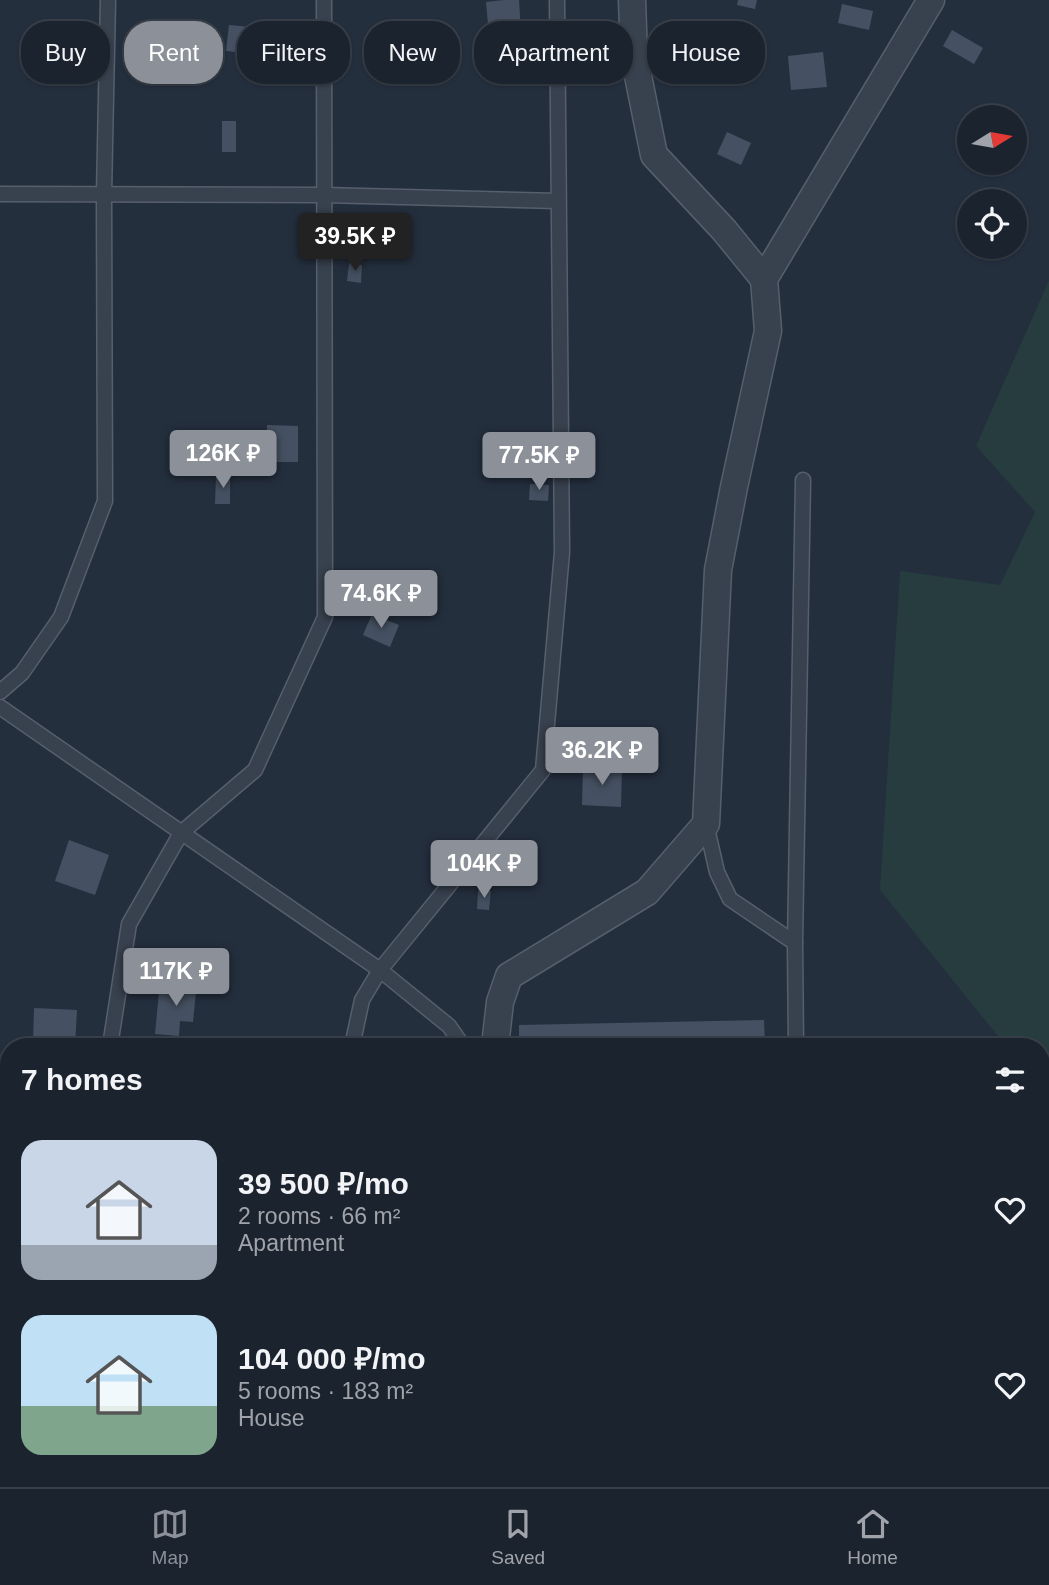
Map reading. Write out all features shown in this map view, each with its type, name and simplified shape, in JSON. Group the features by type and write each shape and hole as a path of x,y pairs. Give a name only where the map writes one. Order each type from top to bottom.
{"street":[{"path":"496,1038 500,1002 509,976 647,892 706,824 718,570 768,331 764,279 724,230 654,155 634,56 632,0"},
{"path":"764,279 931,0"}],"lane":[{"path":"0,692 22,673 61,617 105,501 104,194 108,0"},
{"path":"111,1038 129,924 181,834 255,770 325,617 324,0"},
{"path":"354,1038 362,1000 380,970 543,770 562,552 556,0"},
{"path":"0,194 324,195 558,201"},
{"path":"796,1038 795,943 803,480"},
{"path":"0,707 380,970 449,1026 457,1038"},
{"path":"706,824 717,872 730,898 795,943"}],"green space":[{"path":"1049,280 1049,1038 1000,1038 880,890 900,571 1000,585 1035,512 976,446"}],"building":[{"path":"519,0 520,21 488,21 486,2"},
{"path":"738,0 757,0 755,9 737,5"},
{"path":"842,4 873,11 869,30 838,23"},
{"path":"229,25 237,26 237,52 226,51"},
{"path":"952,30 983,48 974,64 943,46"},
{"path":"823,52 827,87 791,90 788,56"},
{"path":"222,121 236,121 236,152 222,152"},
{"path":"727,132 751,143 741,165 717,154"},
{"path":"349,263 362,265 361,283 347,281"},
{"path":"267,425 298,426 298,462 266,462"},
{"path":"216,475 230,476 230,504 215,504"},
{"path":"530,484 549,485 548,501 529,500"},
{"path":"372,614 399,625 390,647 363,635"},
{"path":"583,767 622,768 621,807 582,805"},
{"path":"69,840 109,855 95,895 55,881"},
{"path":"478,890 491,891 489,910 477,909"},
{"path":"175,980 197,982 193,1022 180,1021 179,1036 155,1034 159,992 168,993 168,987 174,988"},
{"path":"34,1008 77,1010 75,1038 33,1038"},
{"path":"764,1020 765,1038 519,1038 519,1025"}]}
